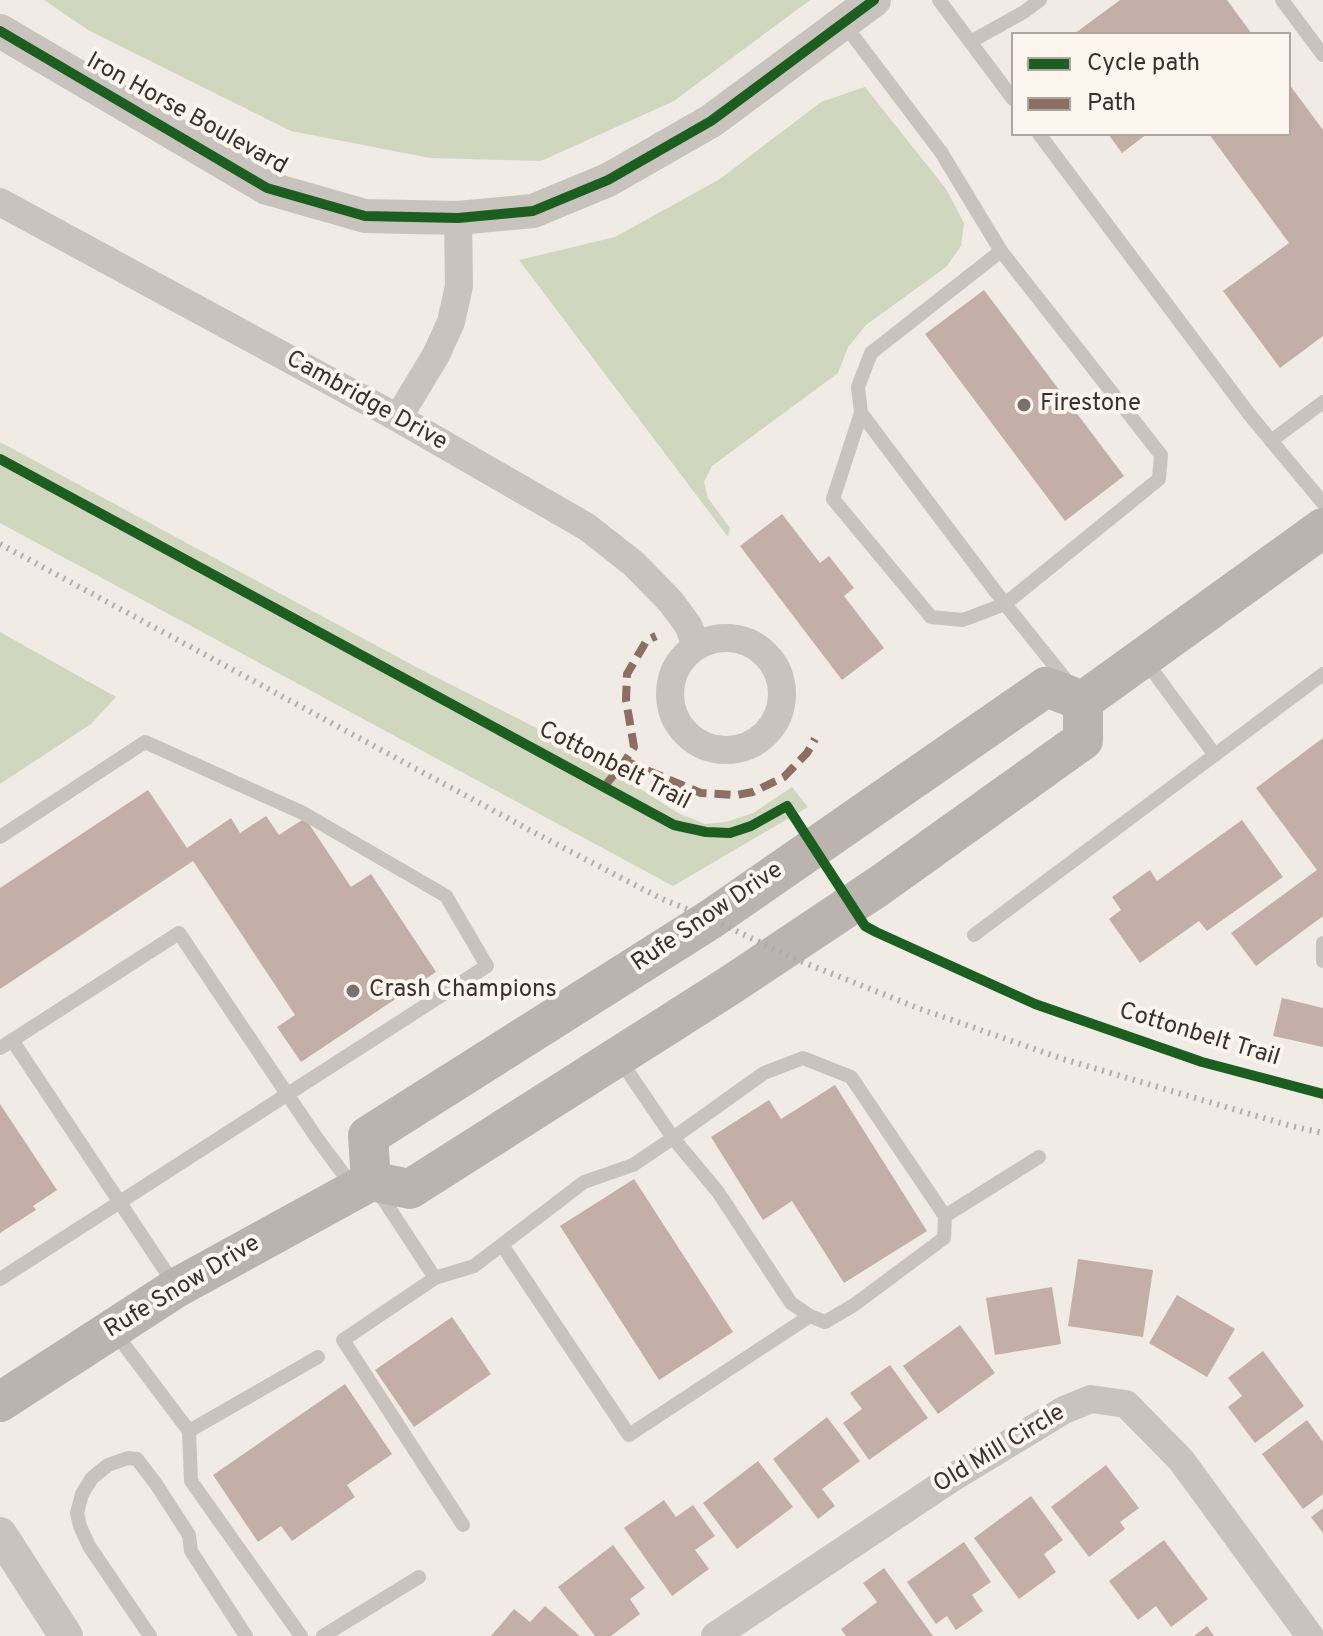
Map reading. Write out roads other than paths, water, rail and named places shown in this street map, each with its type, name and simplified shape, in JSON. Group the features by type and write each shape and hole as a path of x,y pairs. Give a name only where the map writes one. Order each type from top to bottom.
{"main road":[{"path":"363,1186 410,1189 879,886 1083,740 1083,701 1323,528"},
{"name":"Rufe Snow Drive","path":"0,1402 176,1288 363,1186 368,1136 711,919 1046,687 1083,701"}],"street":[{"name":"Iron Horse Boulevard","path":"0,31 267,188 365,216 458,218 533,211 608,180 711,121 874,0"},
{"name":"Cambridge Drive","path":"0,202 398,418 587,527 634,564 671,602 688,625 696,645"},
{"path":"398,418 436,355 451,322 459,286 458,218"},
{"path":"727,637 744,640 759,648 771,660 779,675 782,691 780,708 769,729 751,744 735,749 711,747 689,736 678,724 671,709 671,680 676,666 696,645 727,637"},
{"name":"Old Mill Circle","path":"715,1636 952,1478 1064,1410 1091,1399 1126,1404 1181,1460 1310,1636"},
{"path":"0,1534 66,1636"}],"lane":[{"path":"939,0 1011,96"},
{"path":"970,42 1040,0"},
{"path":"1282,0 1323,55"},
{"path":"844,23 941,152 1001,251 1161,455 1159,479 1005,604 963,620 931,617 833,499 861,413 858,387 871,353 1001,251"},
{"path":"1041,136 1271,441 1323,503"},
{"path":"1271,441 1323,402"},
{"path":"861,413 1005,604 1083,701"},
{"path":"1143,658 1215,755"},
{"path":"974,935 1323,674"},
{"path":"0,837 145,742 303,813 446,896 487,966 0,1279"},
{"path":"176,1288 121,1201 6,1044 179,933 287,1093 435,1278"},
{"path":"1323,943 1323,961"},
{"path":"463,1525 343,1340 435,1278 474,1266 584,1182 633,1165 673,1138 764,1073 803,1058 851,1077 945,1216 944,1238 854,1305 825,1322 810,1316 791,1303 718,1192 673,1138 617,1057"},
{"path":"945,1216 1039,1157"},
{"path":"502,1245 629,1435 810,1316"},
{"path":"112,1329 189,1431 191,1481 301,1636"},
{"path":"189,1431 318,1357"},
{"path":"150,1636 89,1546 77,1513 82,1494 92,1478 108,1465 128,1458 137,1459 156,1484 189,1535 191,1551 246,1636"},
{"path":"323,1636 419,1577"}],"railway":[{"path":"0,544 535,833 660,898 795,959 918,1008 1063,1059 1323,1133"}],"place":[{"name":"Firestone","path":"1024,405"},
{"name":"Crash Champions","path":"353,991"}]}
